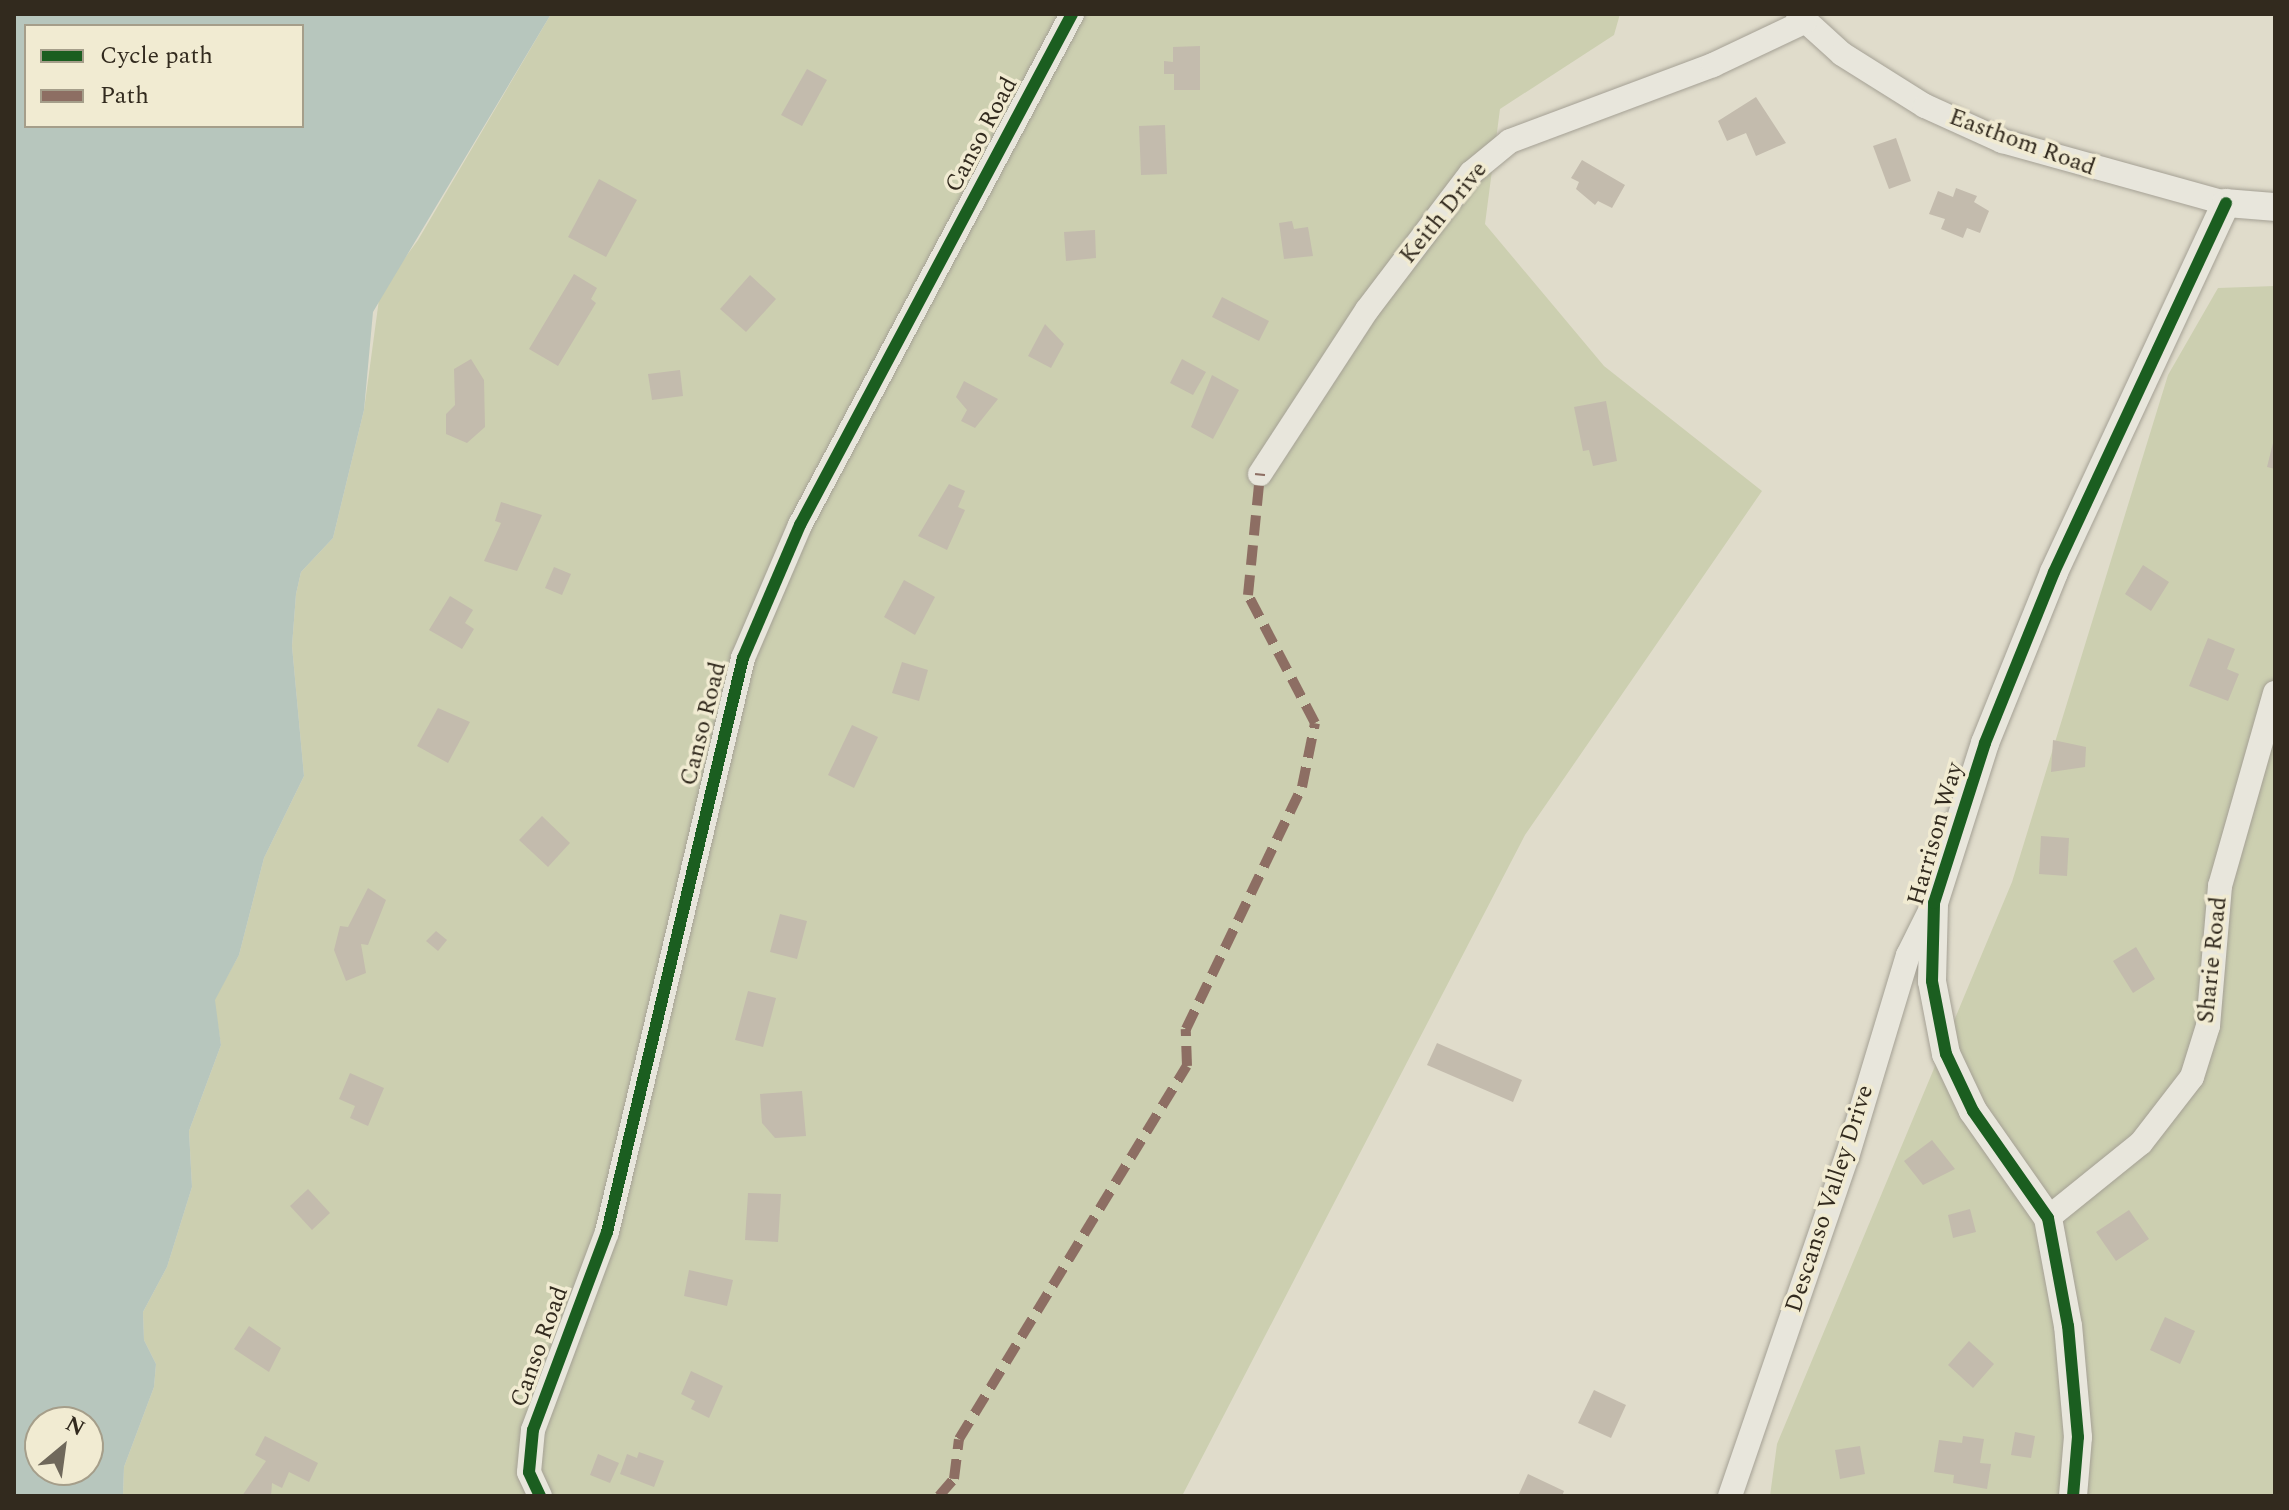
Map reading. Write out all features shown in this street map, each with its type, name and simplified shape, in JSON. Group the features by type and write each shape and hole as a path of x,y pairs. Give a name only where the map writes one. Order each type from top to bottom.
{"street":[{"name":"Canso Road","path":"540,1496 529,1472 533,1430 607,1232 743,658 800,525 1072,14"},
{"name":"Easthom Road","path":"1801,18 1925,106 2002,141 2157,189 2226,203 2275,207"},
{"name":"Keith Drive","path":"1260,474 1367,310 1471,173 1510,141 1713,65 1801,18"},
{"name":"Harrison Way","path":"2073,1496 2078,1437 2068,1326 2048,1218 1973,1111 1946,1054 1932,981 1934,903 1985,743 2054,572 2226,203"},
{"name":"Sharie Road","path":"2048,1218 2141,1143 2192,1077 2208,1026 2220,886 2275,693"},
{"name":"Descanso Valley Drive","path":"1730,1496 1847,1157 1908,955 1934,903"}],"green space":[{"path":"551,14 1620,14 1614,35 1500,109 1485,224 1604,366 1762,491 1525,835 1182,1496 123,1496 124,1467 154,1387 156,1364 144,1340 143,1312 167,1267 192,1187 189,1131 221,1045 214,1000 239,955 264,858 304,776 292,646 296,594 301,572 333,538 364,410 380,292 418,240"},
{"path":"2275,286 2275,1496 1770,1496 1777,1444 2012,882 2168,375 2218,288"}],"shaded area":[{"path":"14,14 551,14 373,312 364,410 333,538 301,572 296,594 292,646 304,776 264,858 239,955 215,1000 221,1045 189,1131 192,1187 167,1267 143,1312 144,1340 156,1364 154,1387 124,1467 123,1496 14,1496"}],"building":[{"path":"1200,46 1200,90 1174,90 1174,74 1164,74 1164,61 1173,62 1173,47"},
{"path":"807,69 827,80 802,126 781,115"},
{"path":"1756,97 1786,143 1756,156 1746,133 1727,141 1718,121"},
{"path":"1165,125 1167,174 1141,175 1139,126"},
{"path":"1896,138 1911,181 1889,189 1873,146"},
{"path":"1582,160 1625,185 1612,208 1598,201 1595,205 1576,189 1579,182 1571,178"},
{"path":"599,179 637,200 606,257 568,237"},
{"path":"1956,188 1977,196 1974,202 1989,211 1980,233 1967,228 1963,238 1941,229 1945,219 1929,214 1938,191 1953,197"},
{"path":"1292,221 1294,229 1308,227 1313,256 1284,259 1279,223"},
{"path":"1095,230 1096,258 1066,261 1064,232"},
{"path":"574,274 597,288 591,299 596,303 558,366 529,349"},
{"path":"750,275 776,299 746,332 720,309"},
{"path":"1222,297 1269,321 1259,341 1212,317"},
{"path":"1045,324 1064,344 1051,368 1028,356"},
{"path":"471,359 484,380 485,427 467,443 446,434 446,414 455,405 454,369"},
{"path":"1182,359 1206,372 1193,395 1170,383"},
{"path":"680,370 683,396 652,400 648,374"},
{"path":"1212,375 1239,390 1213,439 1191,427"},
{"path":"964,381 998,399 975,428 961,421 967,410 956,397"},
{"path":"1606,401 1617,461 1593,466 1589,450 1583,451 1574,407"},
{"path":"2275,435 2275,469 2267,467"},
{"path":"949,484 965,491 958,507 965,510 947,550 918,536"},
{"path":"501,502 542,515 517,571 484,561 501,523 495,521"},
{"path":"2143,565 2169,582 2151,611 2125,594"},
{"path":"554,567 571,574 562,595 545,588"},
{"path":"904,580 935,597 915,635 884,617"},
{"path":"450,596 473,610 465,623 474,629 462,649 429,630"},
{"path":"2208,638 2235,649 2227,669 2239,674 2228,701 2189,686"},
{"path":"902,662 928,670 919,701 892,693"},
{"path":"438,708 470,722 448,763 417,746"},
{"path":"852,725 878,737 854,788 828,775"},
{"path":"2053,740 2086,747 2085,767 2051,772"},
{"path":"542,816 570,843 548,867 519,840"},
{"path":"2041,836 2069,838 2067,876 2039,874"},
{"path":"368,888 386,900 368,945 361,944 366,973 346,981 334,950 340,926 348,927"},
{"path":"780,914 807,921 797,959 770,952"},
{"path":"436,931 447,940 438,951 426,941"},
{"path":"2136,947 2155,979 2133,993 2113,961"},
{"path":"748,991 776,998 763,1047 735,1040"},
{"path":"1437,1043 1522,1080 1513,1102 1427,1065"},
{"path":"350,1073 384,1088 368,1126 350,1118 355,1106 339,1099"},
{"path":"802,1091 806,1136 775,1138 762,1123 760,1094"},
{"path":"1932,1140 1955,1169 1923,1185 1904,1161"},
{"path":"308,1189 330,1213 312,1230 290,1206"},
{"path":"748,1193 781,1194 778,1242 745,1240"},
{"path":"1970,1209 1976,1232 1953,1238 1948,1215"},
{"path":"2129,1210 2149,1239 2116,1261 2096,1232"},
{"path":"689,1270 733,1280 727,1306 684,1296"},
{"path":"2165,1317 2195,1331 2180,1364 2150,1350"},
{"path":"249,1326 281,1348 269,1372 234,1349"},
{"path":"1969,1341 1994,1364 1973,1388 1948,1365"},
{"path":"691,1371 723,1386 709,1418 691,1409 695,1401 681,1394"},
{"path":"1594,1390 1626,1405 1611,1438 1578,1423"},
{"path":"2015,1432 2035,1436 2031,1458 2011,1455"},
{"path":"265,1436 318,1463 309,1482 289,1472 282,1488 272,1483 271,1496 242,1496 266,1461 255,1455"},
{"path":"1963,1436 1984,1439 1980,1463 1991,1464 1987,1489 1953,1483 1954,1475 1934,1472 1939,1440 1962,1443"},
{"path":"1860,1446 1865,1474 1840,1479 1835,1450"},
{"path":"639,1452 664,1461 654,1487 620,1474 627,1454 637,1458"},
{"path":"598,1454 619,1463 610,1483 590,1475"},
{"path":"1528,1474 1564,1491 1562,1496 1518,1496"}],"marked path":[{"path":"939,1496 954,1479 959,1439 1187,1066 1186,1029 1302,787 1315,723 1248,595 1260,474"}],"cycle path":[{"path":"540,1496 529,1472 533,1430 607,1232 743,658 800,525 1072,14"},
{"path":"2073,1496 2078,1437 2068,1326 2048,1218 1973,1111 1946,1054 1932,981 1934,903 1985,743 2054,572 2226,203"}]}
